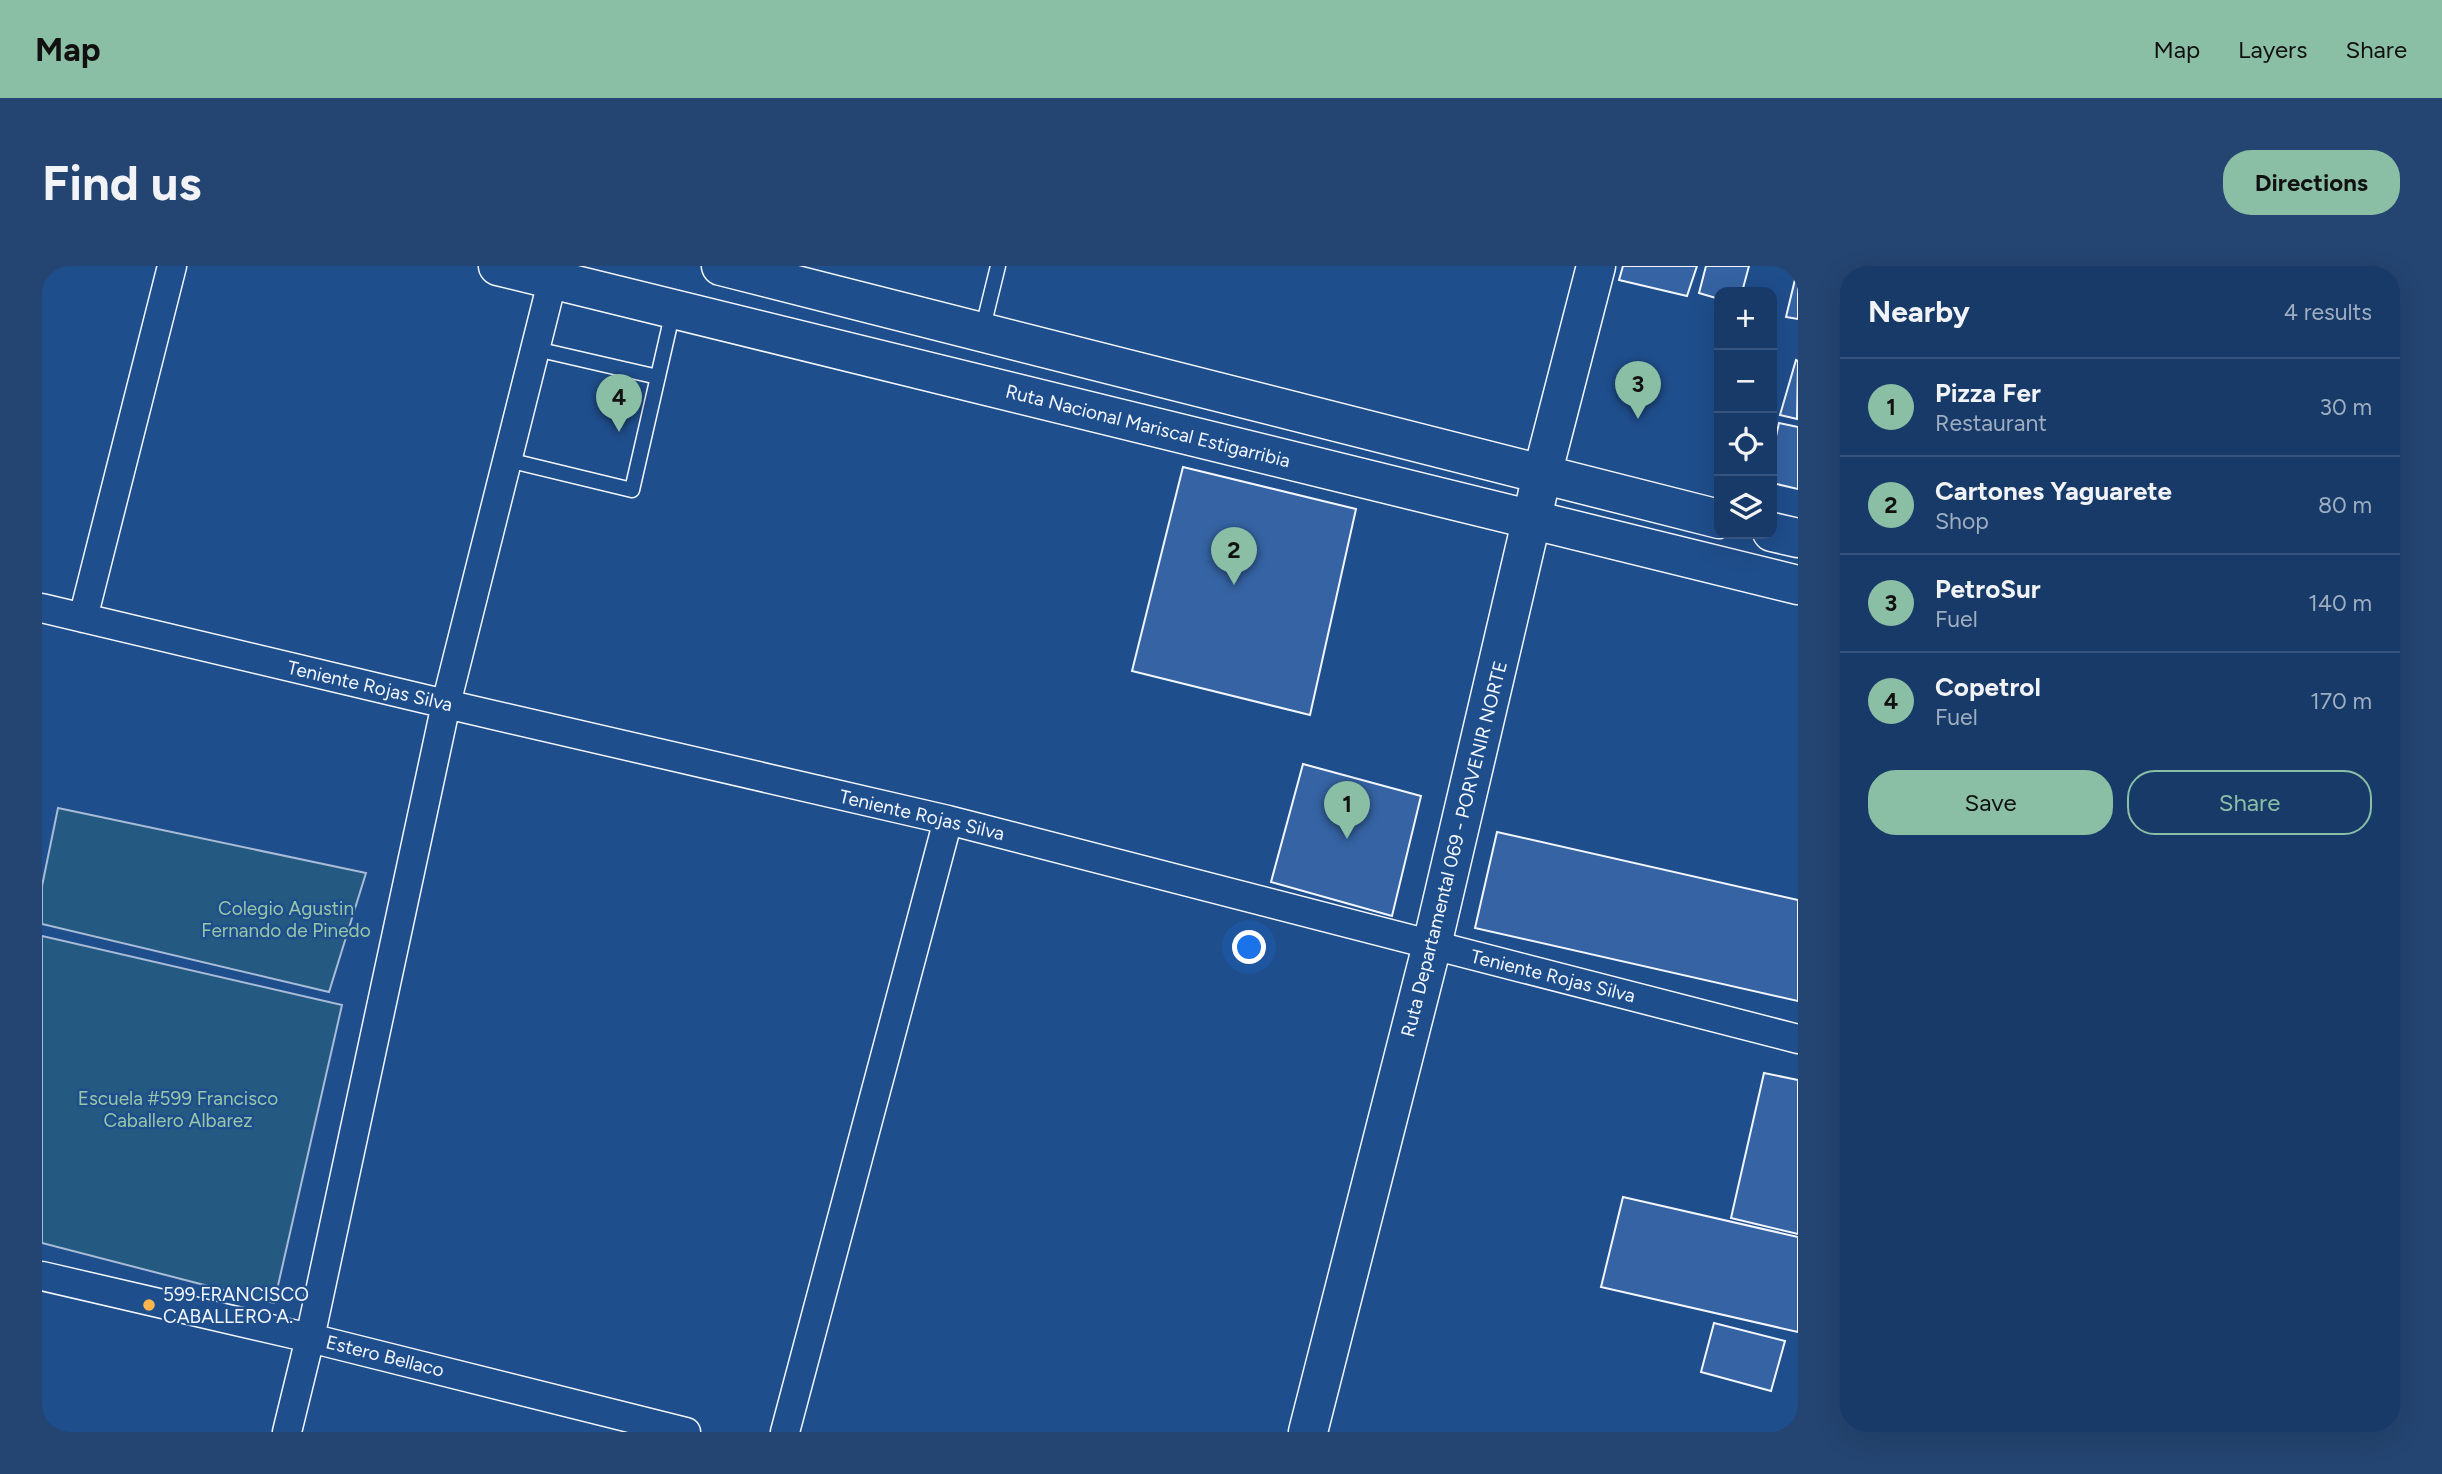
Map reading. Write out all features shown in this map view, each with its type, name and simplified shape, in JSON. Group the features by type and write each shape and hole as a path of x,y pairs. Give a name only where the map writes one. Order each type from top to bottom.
{"main road":[{"name":"Ruta Nacional Mariscal Estigarribia","path":"498,266 555,273 673,310 1798,585"},
{"path":"721,266 813,284 982,333 1714,518"},
{"name":"Ruta Departamental 069 - PORVENIR NORTE","path":"1308,1432 1432,945 1542,475 1596,266"},
{"path":"1777,533 1798,538"}],"street":[{"path":"83,618 172,266"},
{"path":"286,1432 310,1338 446,704 555,273"},
{"name":"Teniente Rojas Silva","path":"42,608 948,820 1798,1039"},
{"path":"785,1432 948,820"},
{"name":"Estero Bellaco","path":"42,1276 310,1338 686,1432"}],"lane":[{"path":"982,333 998,266"},
{"path":"508,460 632,490 673,310"},
{"path":"537,349 658,377"}],"green space":[{"name":"Colegio Agustin Fernando de Pinedo","path":"58,808 366,873 329,992 42,924 42,886"},
{"name":"Escuela #599 Francisco Caballero Albarez","path":"42,936 342,1005 274,1303 42,1243"}],"building":[{"path":"1623,266 1697,266 1687,296 1619,280"},
{"path":"1706,266 1749,266 1743,287 1714,287 1714,298 1699,293"},
{"path":"1798,267 1798,319 1786,317"},
{"path":"1796,360 1798,361 1797,419 1780,415"},
{"path":"1779,423 1798,427 1798,489 1777,484"},
{"path":"1183,467 1356,509 1310,715 1132,671"},
{"path":"1303,764 1421,796 1392,916 1271,882"},
{"path":"1497,832 1798,900 1798,1001 1475,928"},
{"path":"1764,1073 1798,1080 1798,1234 1731,1218"},
{"path":"1623,1197 1798,1237 1798,1332 1601,1287"},
{"path":"1714,1323 1785,1341 1771,1391 1701,1372"}],"place":[{"name":"PetroSur","path":"1638,419"},
{"name":"Copetrol","path":"619,432"},
{"name":"Cartones Yaguarete","path":"1234,585"},
{"name":"Pizza Fer","path":"1347,839"},
{"name":"599 FRANCISCO CABALLERO A.","path":"149,1305"}]}
